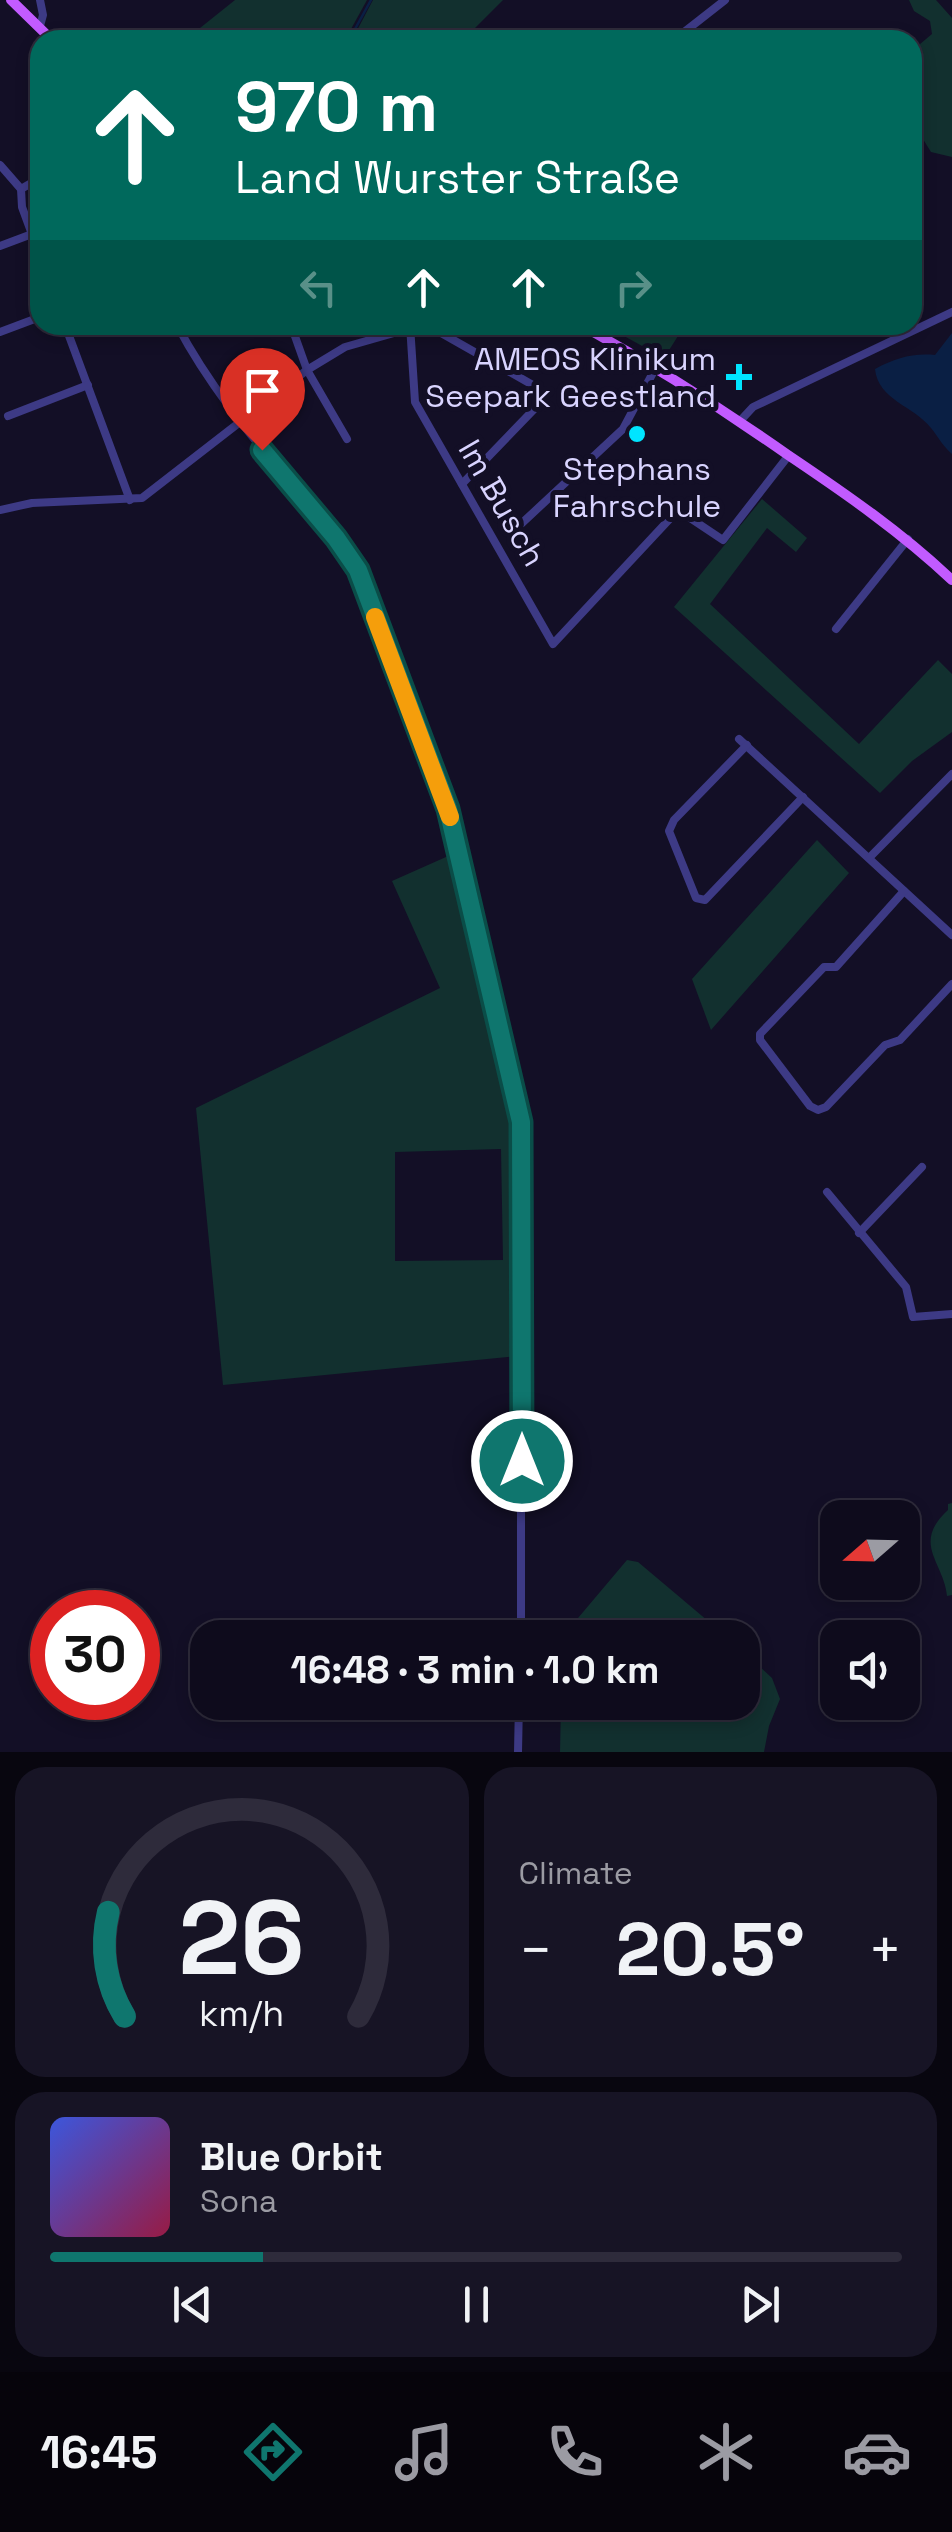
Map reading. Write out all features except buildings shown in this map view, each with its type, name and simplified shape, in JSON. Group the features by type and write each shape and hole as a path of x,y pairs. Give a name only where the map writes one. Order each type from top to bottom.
{"main road":[{"path":"11,0 43,30"},
{"path":"598,335 740,421 908,539 952,580"}],"street":[{"path":"40,0 40,26"},
{"path":"687,30 725,0"},
{"path":"0,165 21,190 30,228"},
{"path":"21,190 30,184"},
{"path":"0,246 30,235"},
{"path":"922,326 952,312"},
{"path":"0,332 30,321"},
{"path":"69,335 130,500"},
{"path":"183,335 198,364 239,422 358,570 448,809 521,1122 520,1620"},
{"path":"295,335 307,370 347,438"},
{"path":"0,510 32,503 142,498 307,370 345,346 383,335"},
{"name":"Im Busch","path":"411,335 415,402 554,644 678,510 723,540 789,455"},
{"path":"442,335 538,388 543,400 462,484"},
{"path":"740,421 753,407 904,335"},
{"path":"521,524 623,429 656,368"},
{"path":"8,416 88,385"},
{"path":"836,630 908,539"},
{"path":"803,796 705,900 696,898 669,831 674,820 743,742 803,796 870,857 952,935"},
{"path":"870,857 952,774"},
{"path":"904,891 836,967 824,967 760,1034 760,1040 810,1106 818,1110 885,1045 900,1040 952,984"},
{"path":"859,1233 922,1167"},
{"path":"826,1192 906,1288 913,1318 952,1314"},
{"path":"518,1752 519,1720"}],"green space":[{"path":"235,0 367,0 350,30 198,30"},
{"path":"373,0 503,0 473,30 357,30"},
{"path":"909,0 936,0 952,18 952,157 931,152 922,138 922,42 932,34 930,21 914,11"},
{"path":"622,335 679,335 664,358"},
{"path":"762,499 807,538 796,552 767,528 710,604 859,744 938,660 952,674 952,732 912,761 880,793 674,607"},
{"path":"817,840 849,873 711,1030 692,979"},
{"path":"455,853 520,1132 518,1356 223,1385 196,1108 440,988 392,881","holes":["501,1149 503,1260 395,1261 395,1152"]},
{"path":"952,1503 952,1595 947,1596 931,1543 937,1522"},
{"path":"627,1560 638,1562 707,1620 576,1620"},
{"path":"760,1667 772,1678 780,1699 764,1752 560,1752 561,1720 760,1720"}],"water":[{"path":"952,333 952,454 924,420 883,388 875,369 904,357 935,355"}],"waterway":[{"path":"354,30 371,0"}],"slow traffic":[{"path":"375,617 450,817"}],"place":[{"name":"AMEOS Klinikum Seepark Geestland","path":"739,377"},
{"name":"Stephans Fahrschule","path":"637,434"}],"route":[{"path":"262,450 358,570 452,821 522,1130 522,1461"}]}
